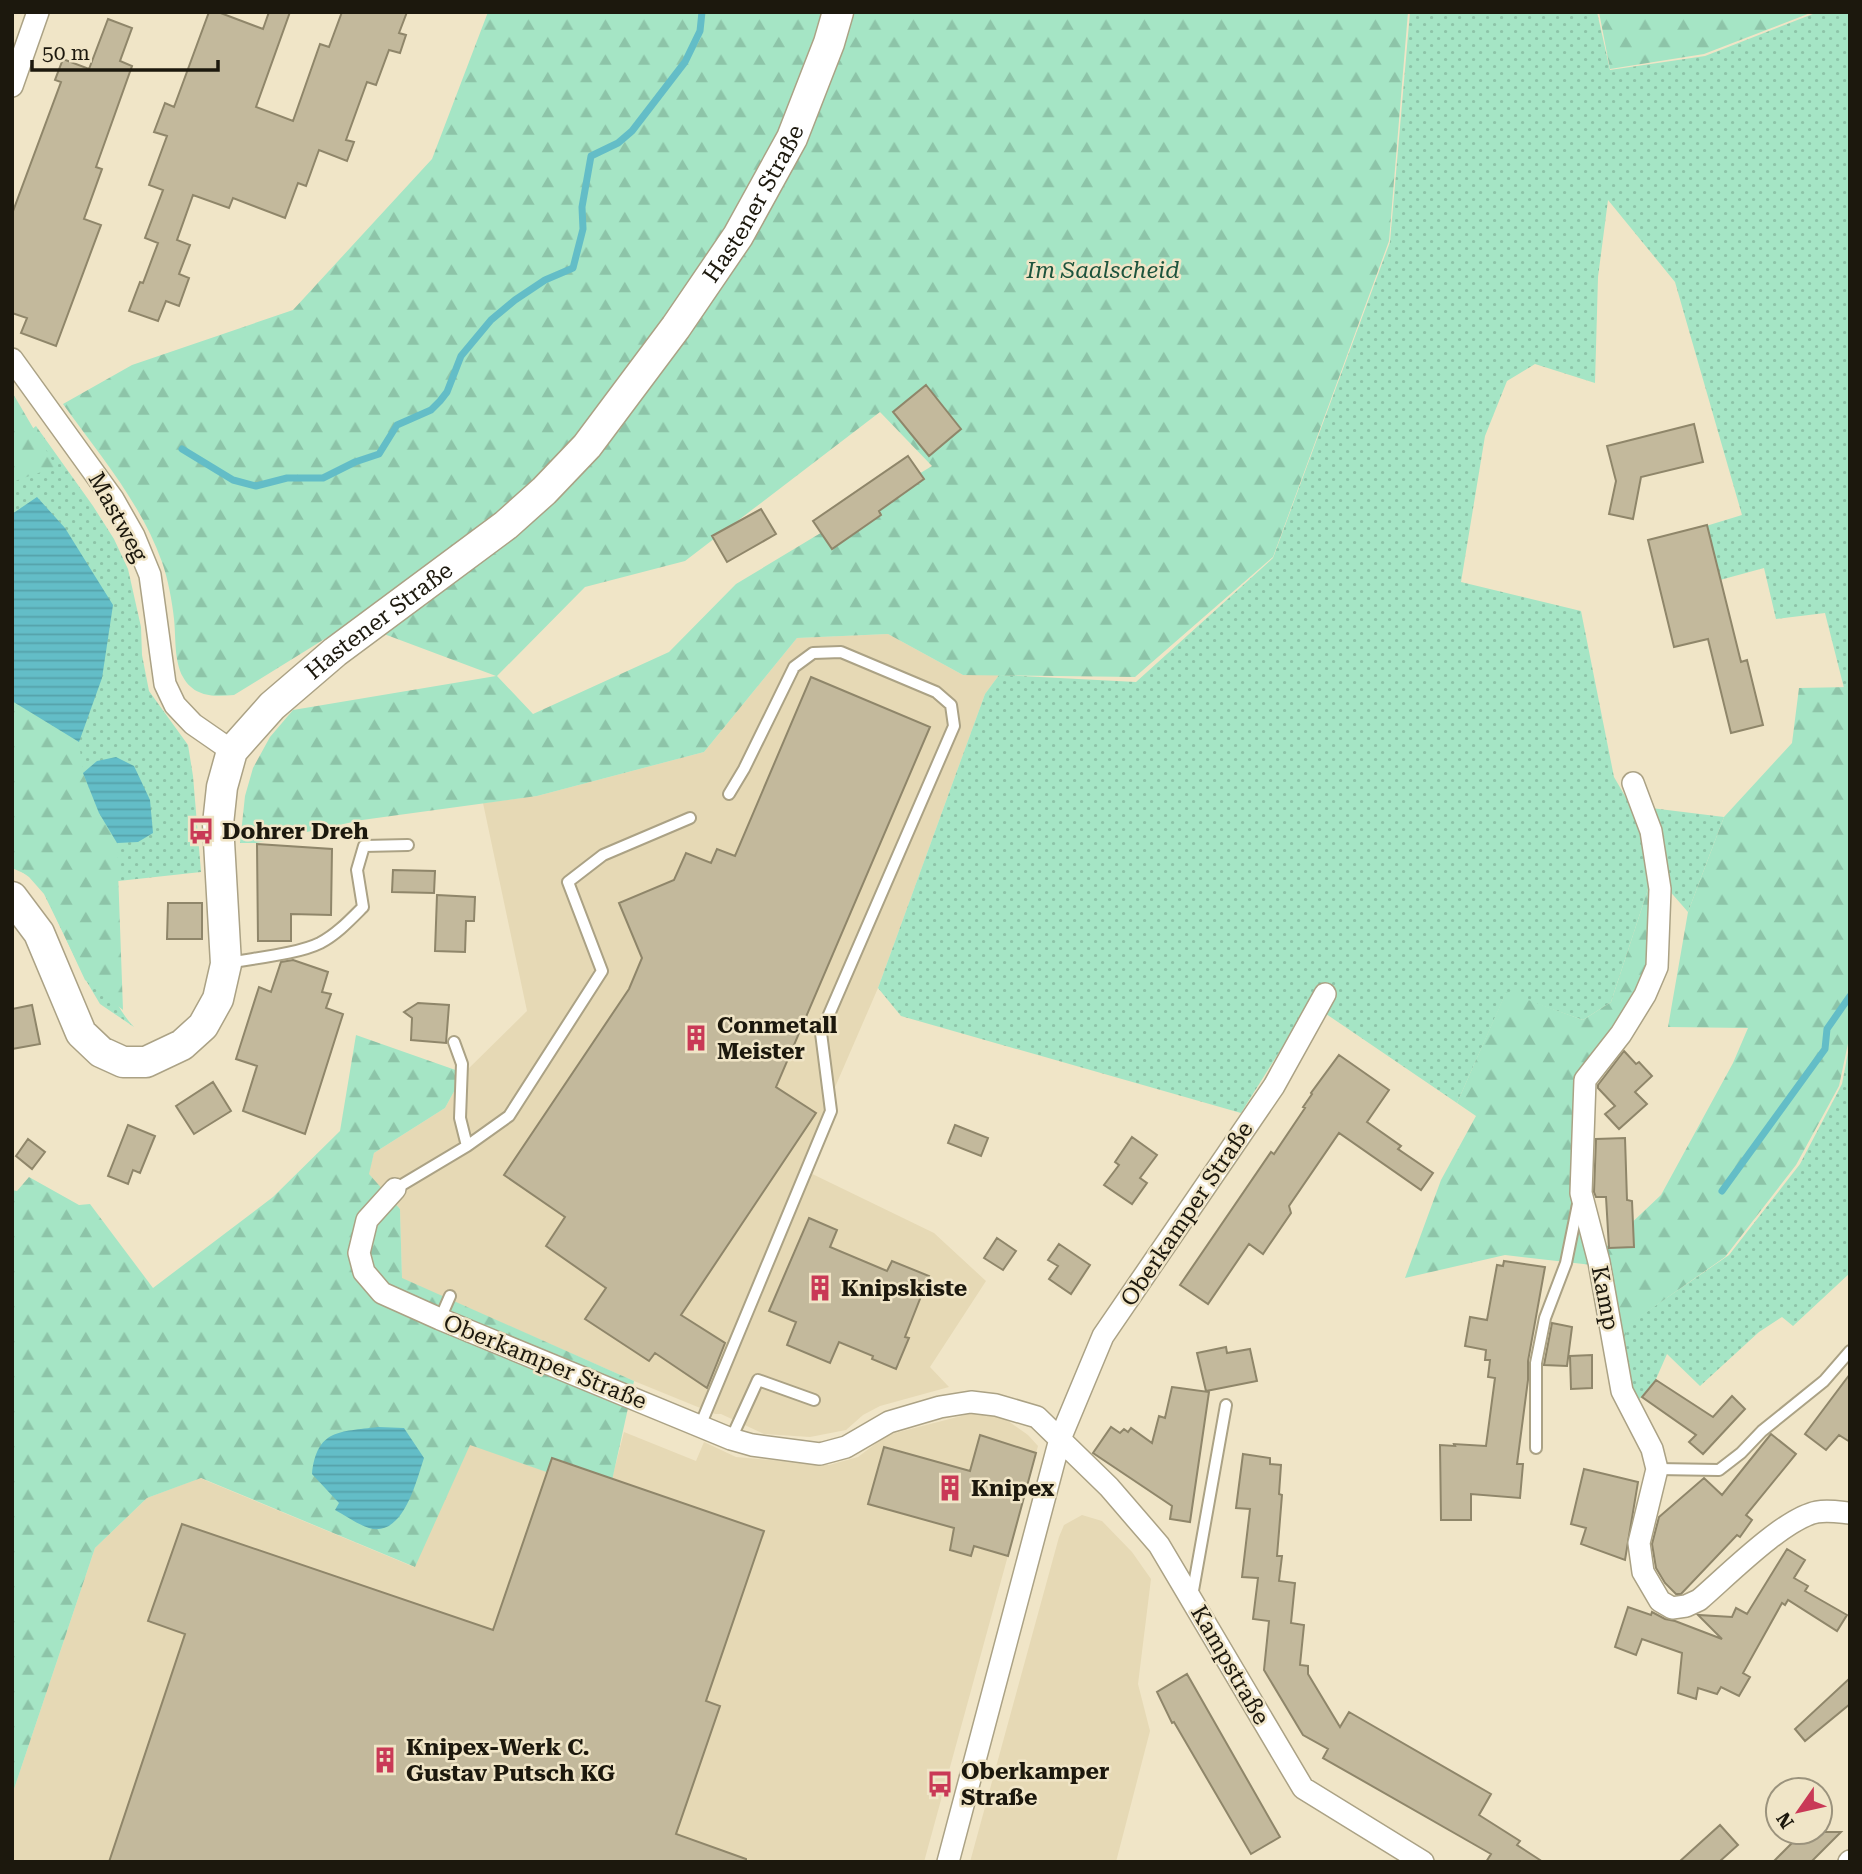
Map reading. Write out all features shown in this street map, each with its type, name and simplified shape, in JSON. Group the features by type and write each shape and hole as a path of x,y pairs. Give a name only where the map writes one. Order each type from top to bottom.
{"main road":[{"name":"Hastener Straße","path":"12,897 39,933 81,1033 100,1052 123,1062 146,1062 182,1045 203,1026 218,999 226,964 218,824 222,787 232,751 282,697 335,652 506,525 544,491 587,446 676,327 744,224 792,138 829,43 838,12"}],"street":[{"path":"12,86 38,12"},
{"name":"Mastweg","path":"12,359 113,499 134,536 150,575 165,684 175,705 193,724 232,751"},
{"name":"Kamp","path":"1633,783 1651,831 1660,889 1657,967 1645,995 1621,1034 1585,1080 1581,1194 1599,1262 1622,1391 1652,1450 1657,1469"},
{"name":"Oberkamper Straße","path":"947,1862 1060,1439 1103,1336 1274,1086 1325,994"},
{"name":"Oberkamper Straße","path":"395,1189 367,1220 359,1253 364,1272 382,1293 731,1439 752,1445 827,1453 846,1447 889,1422 940,1407 971,1402 996,1405 1037,1417 1060,1439"},
{"name":"Kampstraße","path":"1060,1439 1109,1487 1159,1545 1303,1788 1423,1862"},
{"path":"1657,1469 1639,1543 1647,1581 1660,1601 1672,1608 1699,1600 1769,1540 1799,1519 1816,1512 1850,1513"}],"lane":[{"path":"700,1426 831,1111 821,1033 954,726 951,705 936,692 841,652 813,653 794,667 729,794"},
{"path":"395,1189 467,1146 509,1116 603,971 568,882 603,855 690,818"},
{"path":"226,964 305,948 336,933 363,907 357,870 364,846 408,845"},
{"path":"454,1042 462,1064 460,1118 467,1146"},
{"path":"1536,1448 1536,1363 1545,1318 1566,1263 1581,1194"},
{"path":"440,1319 450,1296"},
{"path":"1657,1469 1719,1471 1762,1431 1824,1381 1850,1351"},
{"path":"731,1439 758,1380 814,1400"},
{"path":"1191,1598 1226,1405"}],"shaded area":[{"path":"888,634 963,675 999,675 985,694 878,988 800,1168 934,1233 986,1281 930,1367 949,1387 880,1406 863,1415 846,1430 810,1437 764,1434 721,1414 715,1414 634,1381 402,1279 400,1209 368,1174 374,1153 445,1108 464,1073 527,1011 483,803 537,796 704,752 797,638"},
{"path":"977,1412 1004,1418 1028,1435 1038,1446 924,1862 12,1862 12,1795 95,1548 147,1498 200,1478 414,1567 470,1444 608,1494 624,1432 696,1461 704,1442 736,1457 829,1465 858,1457 887,1435"},
{"path":"1082,1515 1102,1521 1132,1552 1151,1579 1138,1684 1150,1731 1116,1862 970,1862 1059,1537 1064,1525"}],"green space":[{"name":"Im Saalscheid","path":"488,12 1408,12 1389,241 1273,557 1135,677 963,675 888,634 797,638 704,752 537,796 362,820 256,843 240,843 245,796 253,768 270,737 293,710 496,676 352,622 234,695 205,694 193,689 183,677 178,664 170,590 153,540 131,499 63,404 132,365 293,310 432,159","holes":["880,412 932,466 736,584 669,652 533,714 497,676 585,587 685,561"]},
{"path":"1410,12 1597,12 1610,70 1705,56 1818,12 1850,12 1850,687 1844,688 1825,613 1776,619 1764,568 1720,580 1706,526 1742,515 1675,282 1608,200 1598,277 1595,383 1535,364 1507,381 1485,436 1461,582 1581,611 1614,777 1640,822 1655,868 1611,1002 1583,1020 1506,993 1457,1103 1310,1003 1241,1113 901,1016 878,988 985,694 999,675 1136,682 1273,558 1390,242"},
{"path":"1599,12 1813,12 1704,54 1610,69"},
{"path":"12,392 56,467 12,482"},
{"path":"36,426 114,539 128,569 141,627 142,655 149,691 188,745 201,872 82,885 107,980 123,1014 134,1027 100,1004 44,894 29,877 12,865 12,445"},
{"path":"1850,687 1850,1034 1839,1086 1796,1165 1725,1257 1634,1321 1619,1346 1605,1248 1661,1195 1733,1063 1748,1028 1668,1027 1688,912 1724,817 1792,743 1799,688"},
{"path":"12,701 79,742 83,773 99,813 117,843 123,1010 85,980 45,894 30,876 12,868"},
{"path":"1651,808 1724,817 1688,912 1667,888"},
{"path":"1655,868 1646,985 1574,1108 1571,1206 1592,1265 1505,1255 1405,1278 1441,1180 1476,1116 1457,1103 1506,992 1583,1020 1611,1002"},
{"path":"356,1035 464,1073 445,1108 374,1153 369,1174 400,1209 402,1278 634,1381 609,1494 470,1445 415,1567 201,1478 147,1498 95,1548 12,1795 12,1190 17,1191 29,1177 79,1205 90,1204 153,1288 273,1197 340,1131"},
{"path":"1850,1042 1850,1273 1793,1326 1782,1317 1759,1332 1700,1386 1667,1354 1656,1379 1636,1403 1619,1346 1633,1321 1729,1255 1800,1164 1842,1084"}],"water":[{"path":"37,497 65,528 113,605 102,678 79,742 12,701 12,514"},
{"path":"116,757 134,766 150,800 153,833 138,842 117,843 99,813 83,773 97,761"},
{"path":"378,1427 404,1428 424,1458 406,1506 391,1525 381,1529 369,1528 335,1510 339,1503 312,1474 319,1448 332,1436 341,1432"}],"building":[{"path":"209,12 218,12 263,29 269,12 290,12 256,107 293,121 320,44 329,47 342,12 407,12 399,33 406,35 400,53 389,50 376,85 367,82 346,140 354,142 347,161 319,150 306,186 298,183 285,218 233,198 229,208 193,195 177,240 190,245 179,274 189,278 179,306 166,301 158,321 129,311 158,243 145,238 163,190 149,185 167,136 154,132 165,103 174,107"},
{"path":"108,19 132,28 120,61 132,66 96,167 102,169 84,219 101,225 56,346 21,333 27,318 12,313 12,214 61,82 55,80 63,59 89,69"},
{"path":"926,385 961,429 929,456 893,412"},
{"path":"1694,424 1703,462 1641,477 1633,519 1609,514 1616,481 1607,446"},
{"path":"908,456 924,479 879,511 881,515 832,549 813,521"},
{"path":"761,509 776,534 727,562 712,536"},
{"path":"1707,525 1741,662 1747,660 1763,725 1731,733 1708,639 1674,647 1648,540"},
{"name":"Conmetall Meister","path":"811,677 930,727 776,1087 816,1113 681,1315 725,1343 707,1388 655,1353 649,1361 585,1319 606,1288 546,1246 565,1217 504,1175 629,989 642,958 619,903 674,880 686,853 711,863 717,849 735,856"},
{"path":"257,844 332,849 331,915 291,914 291,941 258,941"},
{"path":"393,870 435,871 434,893 392,892"},
{"path":"437,895 475,897 474,921 466,921 465,952 435,951"},
{"path":"168,903 202,903 202,939 167,939"},
{"path":"293,960 328,972 322,992 331,994 326,1008 343,1014 305,1134 243,1111 257,1066 236,1059 259,987 271,992 281,962"},
{"path":"418,1003 449,1005 446,1043 411,1040 412,1018 404,1012"},
{"path":"32,1005 40,1044 12,1049 12,1009"},
{"path":"1624,1051 1652,1076 1635,1092 1647,1104 1619,1129 1605,1114 1615,1106 1598,1085"},
{"path":"1339,1055 1389,1090 1367,1122 1401,1146 1398,1149 1433,1173 1421,1190 1339,1133 1289,1206 1291,1213 1263,1254 1249,1244 1208,1304 1180,1285 1271,1152 1274,1154 1305,1108 1303,1107 1311,1093"},
{"path":"213,1082 231,1111 194,1134 176,1106"},
{"path":"128,1125 155,1136 140,1173 133,1170 128,1184 108,1176"},
{"path":"955,1125 988,1138 981,1156 948,1143"},
{"path":"1132,1137 1157,1155 1140,1178 1147,1183 1132,1204 1104,1185 1119,1165 1115,1162"},
{"path":"1625,1138 1627,1200 1632,1201 1634,1247 1609,1248 1606,1197 1596,1197 1594,1192 1596,1139"},
{"path":"28,1139 45,1152 32,1169 16,1156"},
{"path":"809,1218 837,1230 830,1247 887,1271 892,1261 929,1276 905,1337 909,1338 896,1369 839,1342 830,1363 787,1345 796,1322 769,1311"},
{"path":"997,1238 1016,1251 1003,1270 984,1258"},
{"path":"1059,1244 1090,1265 1071,1294 1049,1279 1058,1266 1048,1260"},
{"path":"1504,1261 1545,1267 1528,1361 1517,1464 1523,1464 1520,1498 1471,1494 1471,1520 1441,1520 1440,1445 1486,1446 1495,1378 1488,1377 1490,1360 1485,1360 1486,1350 1465,1346 1470,1317 1487,1320 1497,1265 1503,1266"},
{"path":"1552,1323 1572,1327 1567,1366 1544,1365"},
{"path":"1226,1347 1227,1353 1250,1349 1257,1381 1206,1391 1197,1353"},
{"path":"1592,1355 1592,1388 1571,1389 1570,1356"},
{"path":"1850,1374 1850,1442 1839,1435 1826,1450 1805,1434"},
{"path":"1656,1380 1713,1417 1732,1396 1745,1409 1703,1454 1689,1442 1696,1435 1642,1397"},
{"path":"1172,1387 1209,1392 1190,1522 1170,1519 1172,1506 1093,1453 1111,1427 1120,1433 1124,1429 1128,1432 1131,1428 1152,1443 1159,1416 1165,1418"},
{"path":"1771,1434 1796,1454 1746,1515 1752,1520 1740,1537 1737,1535 1681,1594 1676,1594 1656,1568 1652,1544 1659,1517 1704,1478 1722,1495"},
{"name":"Knipex","path":"980,1435 1036,1453 1008,1556 974,1546 971,1556 950,1550 954,1528 868,1504 884,1447 970,1471"},
{"path":"1243,1454 1270,1458 1270,1464 1281,1465 1279,1494 1282,1495 1277,1556 1282,1556 1279,1581 1295,1583 1291,1623 1304,1625 1300,1665 1308,1666 1308,1674 1340,1727 1349,1712 1491,1794 1479,1815 1520,1841 1517,1845 1543,1862 1486,1862 1491,1854 1323,1758 1328,1749 1303,1735 1264,1670 1269,1621 1253,1619 1258,1578 1242,1577 1250,1509 1236,1508"},
{"name":"Knipex-Werk C. Gustav Putsch KG","path":"552,1458 764,1531 706,1701 720,1706 676,1834 746,1859 746,1862 109,1862 185,1634 148,1621 182,1524 493,1630"},
{"path":"1584,1469 1638,1482 1625,1560 1581,1544 1586,1528 1571,1524"},
{"path":"1787,1549 1805,1560 1794,1578 1808,1586 1805,1591 1847,1615 1837,1631 1788,1600 1785,1605 1782,1603 1743,1673 1750,1677 1739,1696 1721,1687 1717,1694 1698,1688 1696,1699 1678,1693 1682,1653 1642,1639 1636,1655 1615,1647 1628,1607 1651,1615 1652,1612 1722,1639 1698,1615 1732,1617 1736,1608 1747,1614"},
{"path":"1187,1674 1280,1837 1251,1854 1174,1722 1172,1723 1157,1692"},
{"path":"1850,1678 1850,1704 1805,1741 1795,1729"},
{"path":"1720,1825 1738,1845 1719,1862 1679,1862"},
{"path":"1789,1846 1827,1846 1811,1862 1773,1862"}],"waterway":[{"path":"182,449 233,480 256,486 287,478 323,478 355,462 379,454 397,425 431,410 440,401 447,392 461,356 491,320 545,280 573,268 583,229 582,207 591,156 618,143 632,131 685,62 700,31 702,12"},
{"path":"1722,1191 1825,1049 1827,1029 1850,996"}],"place":[{"name":"Dohrer Dreh","path":"201,831"},
{"name":"Conmetall Meister","path":"696,1038"},
{"name":"Knipskiste","path":"820,1288"},
{"name":"Knipex","path":"950,1488"},
{"name":"Knipex-Werk C. Gustav Putsch KG","path":"385,1760"},
{"name":"Oberkamper Straße","path":"940,1784"}]}
